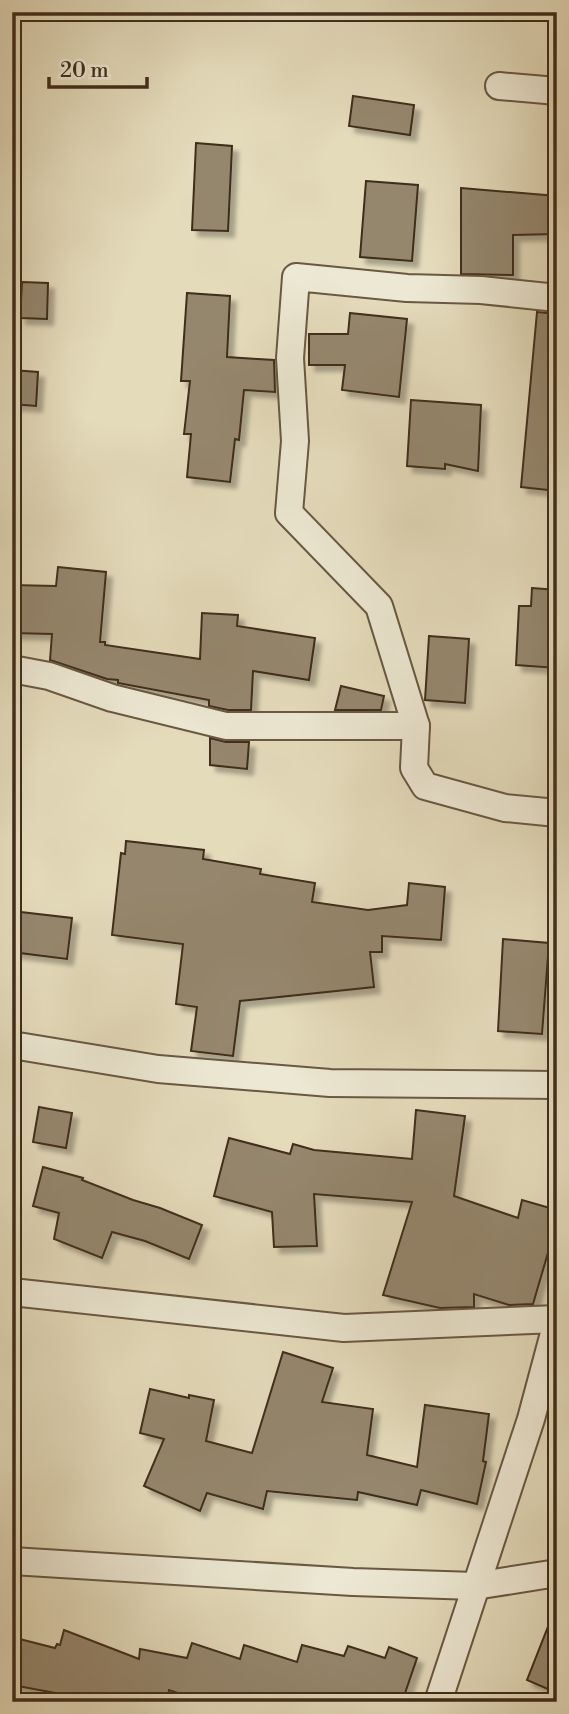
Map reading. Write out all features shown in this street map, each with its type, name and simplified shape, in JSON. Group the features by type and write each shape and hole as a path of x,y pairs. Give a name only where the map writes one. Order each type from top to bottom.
{"street":[{"path":"499,86 557,91"},
{"path":"557,298 296,277 290,358 295,441 289,513 379,606 416,726 414,768 425,786 505,808 557,813"},
{"path":"12,670 50,676 111,698 226,726 416,726"},
{"path":"12,1045 158,1069 330,1083 557,1085"},
{"path":"12,1292 344,1328 557,1320 551,1363 438,1702"},
{"path":"12,1561 353,1583 475,1586 557,1573"}],"building":[{"path":"353,96 414,105 410,135 349,126"},
{"path":"196,143 232,146 228,231 192,230"},
{"path":"366,181 418,185 412,261 360,257"},
{"path":"461,188 557,196 557,234 513,235 513,275 461,274"},
{"path":"22,282 48,283 47,319 20,318"},
{"path":"187,293 230,296 227,357 274,360 275,392 244,390 239,440 235,439 230,482 187,477 191,434 184,434 190,381 181,381"},
{"path":"537,312 557,314 557,491 521,487"},
{"path":"350,313 407,319 399,397 342,390 345,365 309,365 309,334 348,334"},
{"path":"12,370 38,372 36,406 12,404"},
{"path":"411,400 481,405 478,471 445,464 445,469 407,466"},
{"path":"58,567 106,572 100,642 105,642 105,645 200,659 202,613 238,615 237,626 315,638 309,680 253,671 251,710 228,710 209,706 209,700 118,683 118,680 107,679 50,660 52,634 12,633 12,585 56,586"},
{"path":"532,588 557,590 557,668 516,665 519,606 531,606"},
{"path":"429,636 469,639 465,703 425,700"},
{"path":"341,686 384,696 381,710 335,710"},
{"path":"210,738 226,742 249,742 247,769 210,765"},
{"path":"126,841 204,850 203,859 261,869 260,874 315,883 312,902 368,910 407,905 409,883 445,887 441,940 382,936 382,952 370,952 374,987 240,1001 233,1056 191,1051 197,1007 176,1004 183,944 112,935 121,853 125,854"},
{"path":"12,911 72,918 67,959 12,952"},
{"path":"503,939 549,943 542,1034 498,1031"},
{"path":"39,1107 72,1113 66,1148 33,1142"},
{"path":"416,1110 465,1116 454,1196 518,1218 522,1200 557,1210 557,1222 533,1304 509,1305 474,1294 474,1307 440,1308 383,1295 412,1202 314,1194 317,1246 274,1247 272,1212 214,1196 229,1138 290,1154 293,1144 314,1150 412,1159"},
{"path":"43,1167 83,1178 82,1180 202,1225 189,1259 145,1241 112,1232 102,1258 54,1239 59,1213 33,1206"},
{"path":"283,1352 333,1368 322,1402 373,1409 367,1455 417,1467 425,1405 489,1414 483,1461 486,1462 477,1504 421,1490 417,1505 358,1492 357,1500 267,1491 263,1509 207,1493 200,1511 144,1486 164,1439 140,1433 150,1389 189,1398 189,1395 214,1400 206,1441 252,1453"},
{"path":"555,1609 557,1673 550,1690 527,1680"},
{"path":"64,1630 139,1659 140,1649 187,1658 192,1643 240,1659 244,1645 297,1662 302,1645 344,1656 348,1646 385,1658 389,1647 417,1658 402,1702 287,1702 265,1696 263,1702 243,1702 214,1693 212,1702 204,1702 169,1690 167,1702 161,1702 77,1697 12,1685 12,1637 55,1648 57,1644 60,1645"}]}
